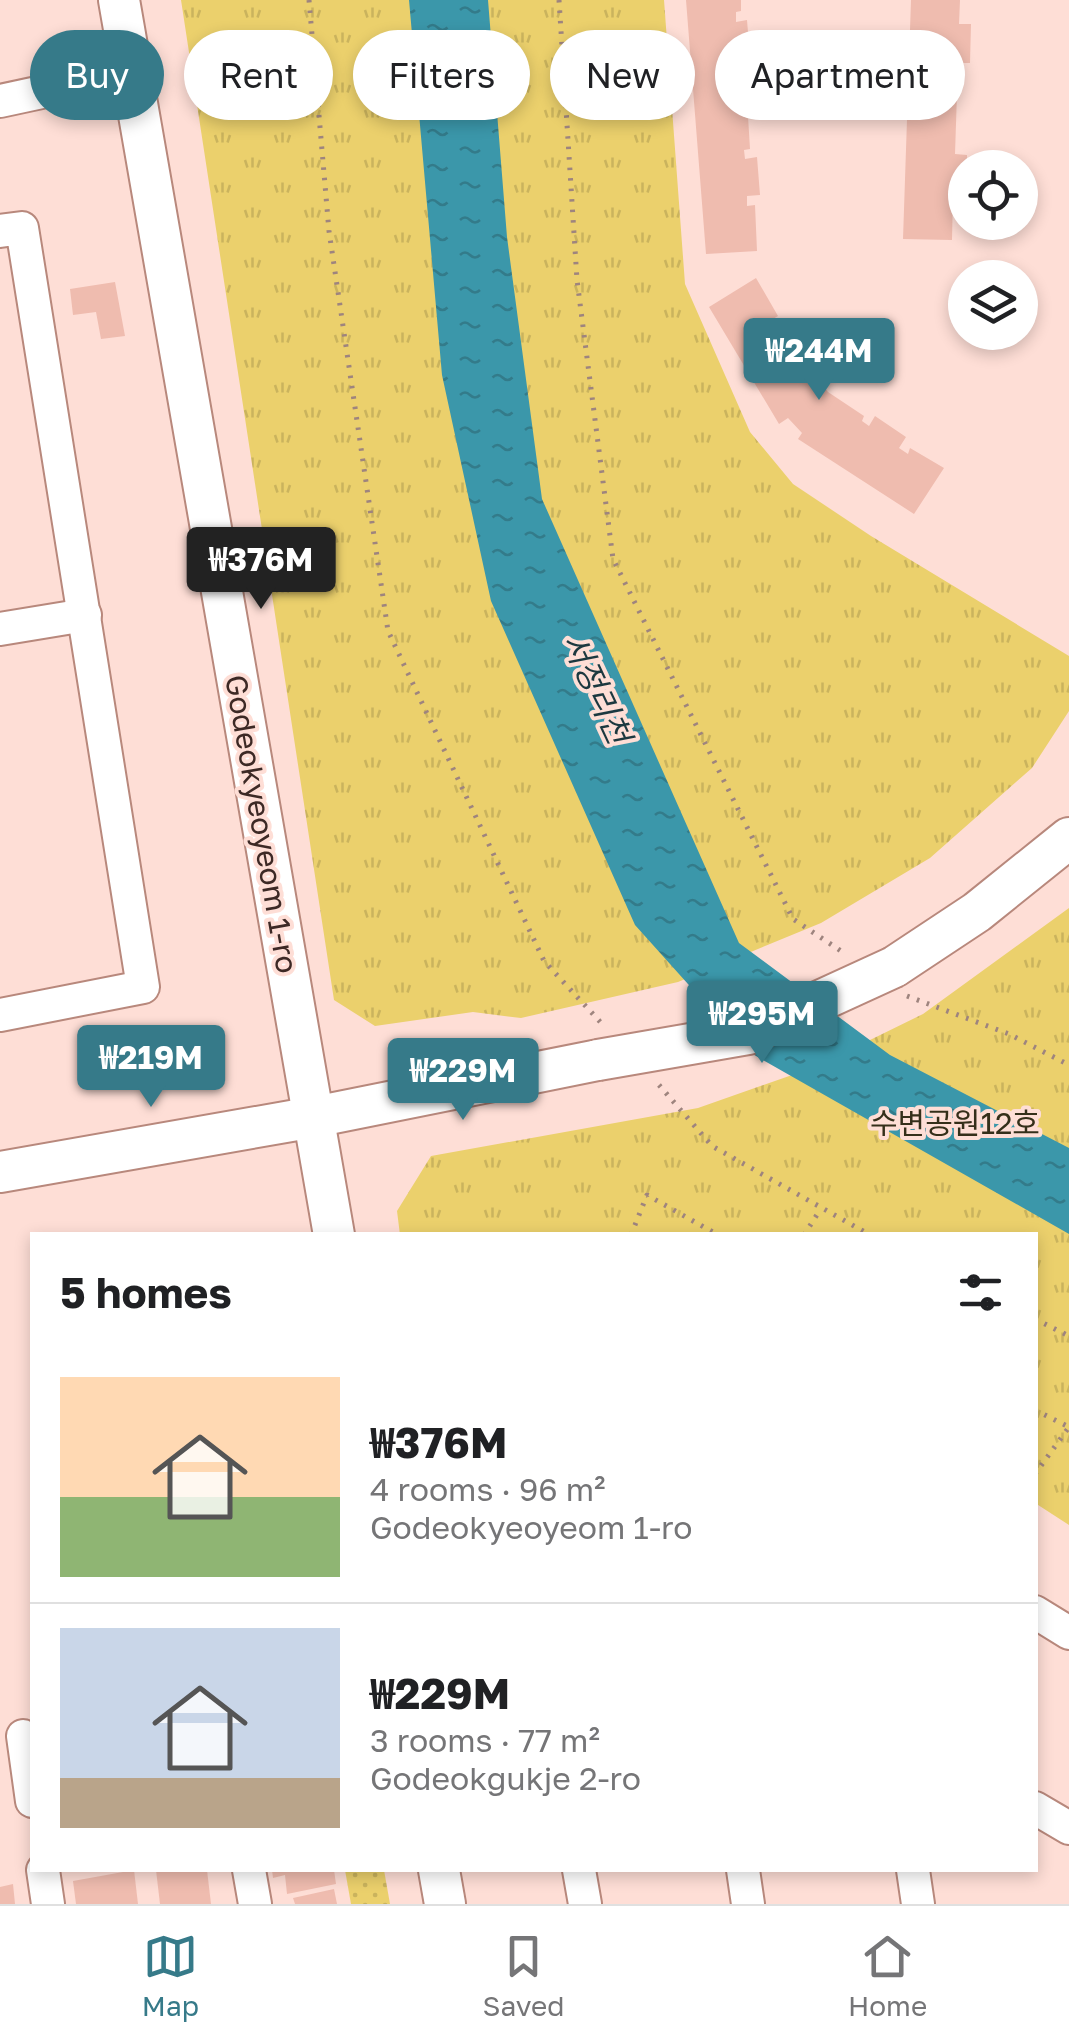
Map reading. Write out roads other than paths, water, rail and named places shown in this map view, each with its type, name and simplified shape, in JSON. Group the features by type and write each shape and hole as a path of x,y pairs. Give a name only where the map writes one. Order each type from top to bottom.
{"street":[{"name":"Godeokyeoyeom 1-ro","path":"119,0 124,30"},
{"path":"0,101 30,95"},
{"name":"Godeokyeoyeom 1-ro","path":"138,120 333,1232"},
{"path":"0,231 22,228 143,988 0,1015"},
{"path":"0,629 85,615"},
{"path":"0,1172 314,1116 603,1045 748,1034 896,978 1069,838"},
{"path":"1038,1614 1069,1633"},
{"path":"18,1737 30,1792"},
{"path":"1038,1810 1069,1828"},
{"path":"43,1872 48,1904"},
{"path":"249,1872 256,1904"},
{"path":"440,1872 445,1904"},
{"path":"579,1872 585,1904"},
{"path":"743,1872 748,1904"},
{"path":"913,1872 918,1904"}],"water":[{"path":"409,0 488,0 490,30 412,30"},
{"name":"서정리천","path":"420,120 498,120 507,237 542,499 739,943 890,1055 1069,1148 1069,1234 749,1052 635,925 491,601 442,375"}],"park label":[{"name":"수변공원12호","path":"955,1123"}]}
